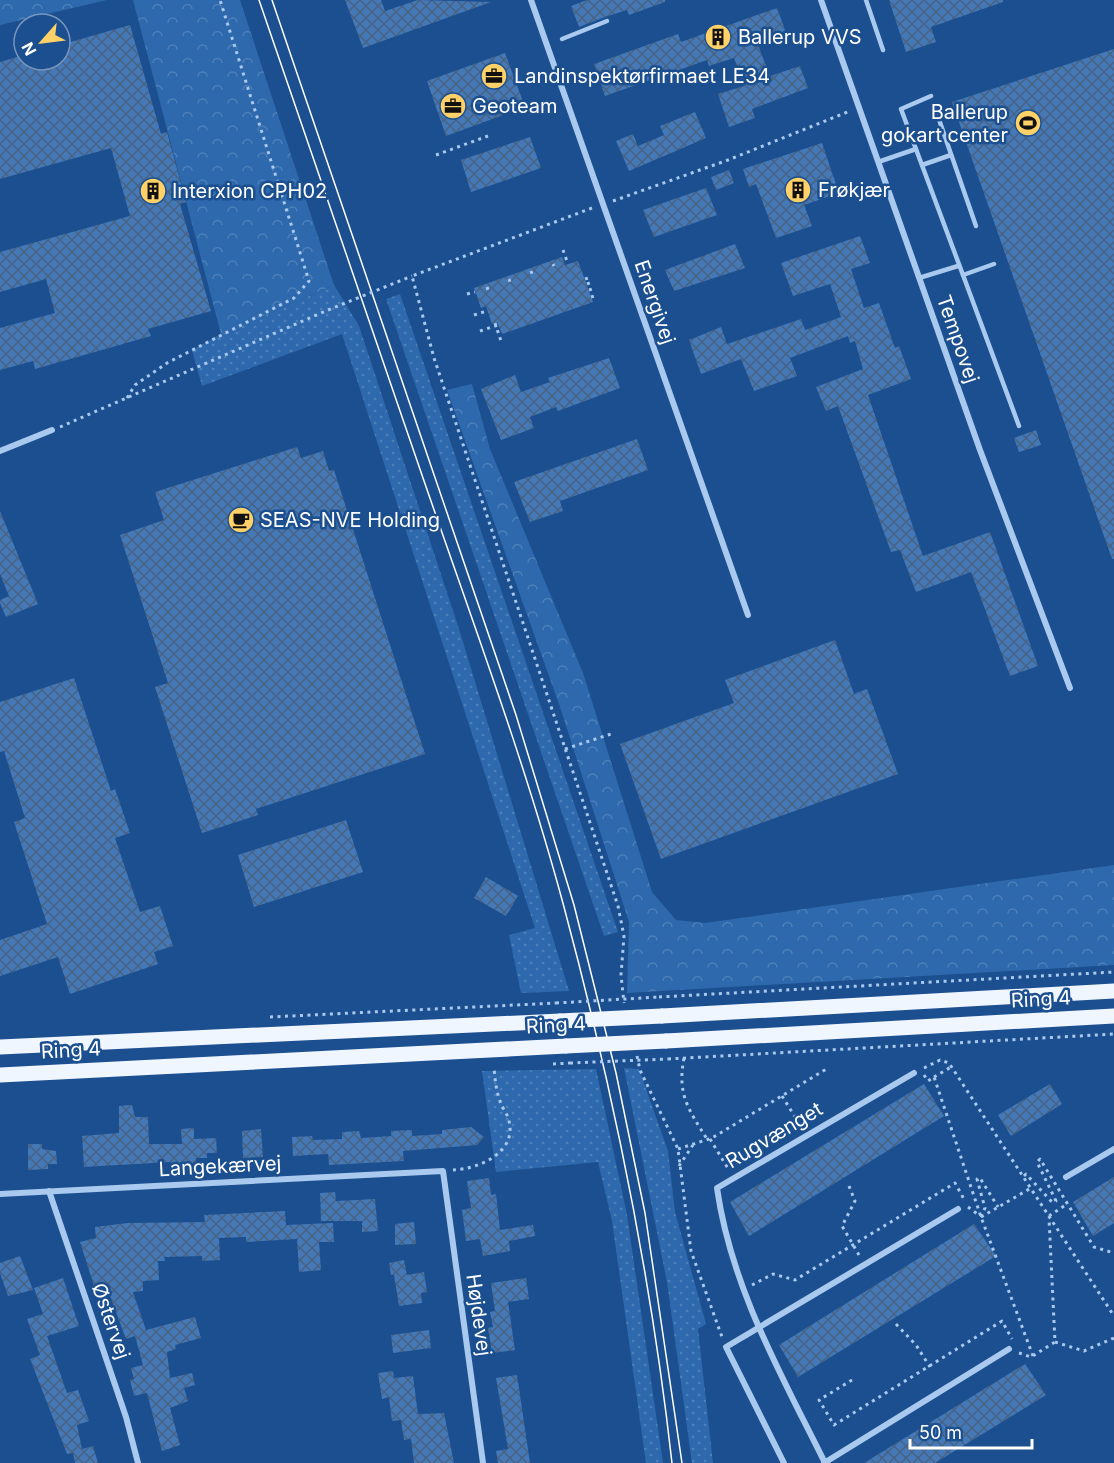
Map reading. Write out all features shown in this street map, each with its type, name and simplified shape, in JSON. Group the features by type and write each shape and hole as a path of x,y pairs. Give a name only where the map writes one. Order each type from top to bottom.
{"main road":[{"name":"Ring 4","path":"0,1047 560,1022 1114,992"},
{"name":"Ring 4","path":"0,1075 1114,1016"}],"street":[{"name":"Energivej","path":"531,0 748,615"},
{"name":"Tempovej","path":"821,0 980,450 1070,688"},
{"path":"0,451 52,430"},
{"name":"Rugvænget","path":"917,1071 717,1188 721,1221 743,1290 759,1329 824,1463 1009,1349"},
{"path":"1066,1177 1114,1149"},
{"name":"Langekærvej","path":"0,1194 442,1171"},
{"name":"Højdevej","path":"442,1171 483,1463"},
{"name":"Østervej","path":"49,1191 126,1417 138,1463"},
{"path":"784,1463 726,1347 958,1209"}],"lane":[{"path":"866,0 883,50"},
{"path":"562,39 607,21"},
{"path":"931,96 901,109 1019,426"},
{"path":"935,108 976,226"},
{"path":"878,162 916,149"},
{"path":"921,165 951,154"},
{"path":"963,275 994,264"},
{"path":"919,278 958,266"}],"path":[{"path":"127,398 135,385 167,363 294,298 309,281 220,0"},
{"path":"52,430 412,276 728,160 859,107"},
{"path":"436,155 488,136"},
{"path":"563,250 568,264"},
{"path":"412,276 434,358 618,906 624,936 621,975 624,1003"},
{"path":"585,279 591,277"},
{"path":"587,284 592,282"},
{"path":"589,290 595,288"},
{"path":"467,294 475,292"},
{"path":"591,297 597,295"},
{"path":"474,315 487,311"},
{"path":"480,331 497,324 501,341"},
{"path":"565,749 611,734"},
{"path":"262,1018 1114,972"},
{"path":"570,1063 1114,1034"},
{"path":"635,1048 640,1070 678,1149 691,1251 701,1284 726,1347"},
{"path":"684,1058 681,1079 683,1097 733,1178"},
{"path":"951,1067 928,1081 917,1071 940,1060 951,1067 1023,1177 1051,1215 1114,1316"},
{"path":"442,1171 471,1169 490,1160 502,1149 509,1136 509,1120 496,1090 494,1067"},
{"path":"678,1149 709,1139 828,1068"},
{"path":"934,1077 981,1217 1033,1356"},
{"path":"782,1096 806,1135"},
{"path":"680,1166 693,1145"},
{"path":"1023,1177 1026,1174 1052,1202 1056,1201 1037,1162 1040,1160 1094,1247 1114,1253"},
{"path":"981,1217 985,1208 977,1179 980,1178 998,1207"},
{"path":"743,1290 773,1274 795,1280 955,1183 970,1210"},
{"path":"849,1186 855,1201 842,1226 865,1265"},
{"path":"981,1217 1031,1188"},
{"path":"1051,1215 1067,1204"},
{"path":"1051,1215 1055,1342"},
{"path":"852,1380 819,1400 834,1425 1002,1321 1020,1353"},
{"path":"896,1324 916,1345 930,1367"},
{"path":"1009,1349 1033,1356 1055,1342 1084,1351 1114,1338"}],"green space":[{"path":"0,0 107,0 56,12 12,12 12,22 0,25"},
{"path":"133,0 240,0 334,285 221,334"},
{"path":"334,285 359,326 459,629 569,991 521,993 509,935 535,928 342,334 202,386 192,350 221,334"},
{"path":"400,294 618,932 604,936 386,299"},
{"path":"472,384 490,449 583,673 652,892 676,920 705,923 1114,865 1114,965 627,993 629,922 560,707 447,390"},
{"path":"624,1068 639,1069 668,1151 675,1212 706,1324 698,1329 713,1463 692,1463 667,1282"},
{"path":"596,1069 627,1215 663,1463 646,1463 612,1221 598,1162 496,1172 482,1071"}],"building":[{"path":"345,0 381,0 385,11 418,0 491,2 363,48"},
{"path":"587,0 665,0 665,2 629,15 627,10 579,27 571,6"},
{"path":"889,0 1003,0 1003,2 931,27 936,42 906,52"},
{"path":"777,8 787,35 758,45 770,76 800,66 808,88 752,109 755,118 729,127 718,94 744,86 734,58 709,66 707,60 605,96 594,64 678,34 681,42"},
{"name":"Interxion CPH02","path":"130,25 161,134 167,132 186,202 180,204 211,311 148,329 151,336 35,369 33,361 0,370 0,328 55,313 46,279 0,292 0,252 130,216 111,148 0,179 0,62 12,58 12,72 72,72 72,42"},
{"path":"1114,49 1114,559 1112,559 952,102"},
{"path":"505,53 525,107 446,136 427,81"},
{"path":"695,112 706,138 629,171 616,141 633,134 638,146 664,135 660,126"},
{"path":"530,137 541,168 471,192 461,160"},
{"name":"Frøkjær","path":"822,143 839,193 804,205 812,226 776,238 756,184 749,187 743,169"},
{"path":"729,170 734,183 716,190 711,177"},
{"path":"706,188 717,215 654,237 643,210"},
{"path":"860,236 870,263 851,269 864,308 879,303 895,348 899,346 911,379 868,395 923,556 990,532 1038,666 1010,676 971,572 916,592 900,550 891,552 838,406 826,411 816,387 863,369 855,341 850,343 848,336 790,358 797,376 754,391 741,359 701,374 689,340 721,327 727,344 801,319 805,330 841,317 830,284 793,296 781,263"},
{"path":"735,244 745,268 674,291 665,270"},
{"path":"562,257 565,265 578,261 593,302 502,334 497,322 492,324 486,306 481,308 474,288"},
{"path":"609,358 620,388 558,411 556,407 530,417 534,428 501,440 481,389 515,375 521,392 550,382 548,378"},
{"path":"1036,430 1041,445 1019,452 1014,438"},
{"path":"637,439 648,470 560,501 563,511 530,522 514,482"},
{"path":"297,447 301,458 323,451 329,471 334,470 425,754 256,809 258,815 202,833 155,687 168,683 120,535 164,520 155,492"},
{"path":"0,511 38,604 6,617 0,603 0,600 9,596 0,574"},
{"path":"835,640 854,694 867,689 898,774 661,859 620,744 734,703 725,680"},
{"path":"74,678 111,791 115,789 130,833 115,838 140,912 160,906 173,946 154,952 158,964 70,994 58,957 0,976 0,940 47,924 14,822 25,818 4,751 0,752 0,702"},
{"path":"346,820 363,872 254,907 238,855"},
{"path":"486,877 518,896 506,916 474,898"},
{"path":"924,1084 944,1116 749,1236 730,1202"},
{"path":"1050,1084 1062,1104 1011,1136 998,1115"},
{"path":"132,1105 135,1117 148,1117 149,1144 182,1144 181,1129 194,1128 194,1139 216,1138 217,1153 207,1153 207,1158 196,1158 197,1171 172,1172 171,1162 84,1167 82,1136 119,1133 119,1106"},
{"path":"471,1127 484,1137 477,1145 403,1151 404,1161 329,1165 328,1154 293,1156 292,1137 312,1136 313,1140 342,1139 342,1132 359,1131 361,1138 391,1136 391,1131 412,1130 412,1136 442,1134 442,1130"},
{"path":"261,1129 263,1157 243,1158 242,1131"},
{"path":"28,1144 42,1144 42,1149 56,1151 57,1164 48,1164 48,1169 28,1170"},
{"path":"1114,1177 1114,1223 1093,1236 1073,1202"},
{"path":"489,1178 491,1195 496,1194 500,1230 533,1225 535,1236 509,1241 510,1251 483,1256 480,1239 466,1241 462,1210 471,1208 467,1181"},
{"path":"335,1192 336,1201 375,1199 378,1231 362,1232 362,1221 321,1221 320,1193"},
{"path":"285,1211 286,1225 333,1223 334,1242 319,1242 321,1270 299,1272 297,1239 246,1242 246,1237 219,1238 220,1260 202,1261 202,1256 164,1257 165,1261 158,1261 159,1280 143,1281 143,1291 133,1292 146,1330 195,1317 201,1338 175,1345 176,1349 167,1352 170,1378 192,1373 195,1385 184,1388 188,1401 170,1408 180,1445 162,1451 147,1393 134,1396 130,1380 134,1379 131,1368 143,1365 135,1336 126,1339 107,1288 96,1292 80,1242 96,1238 95,1227 128,1223 205,1222 204,1215"},
{"path":"414,1222 416,1244 395,1245 395,1224"},
{"path":"974,1224 996,1256 798,1377 779,1345"},
{"path":"20,1256 33,1290 8,1296 0,1273 0,1263"},
{"path":"404,1260 407,1275 424,1272 427,1292 421,1293 422,1303 399,1306 394,1275 391,1275 389,1263"},
{"path":"63,1278 79,1326 47,1336 67,1393 78,1390 89,1421 77,1425 82,1449 93,1446 98,1463 75,1463 73,1453 67,1454 30,1359 40,1355 27,1319 43,1314 34,1288"},
{"path":"526,1278 529,1299 508,1302 515,1350 492,1353 488,1328 493,1327 490,1312 495,1311 491,1283"},
{"path":"429,1330 431,1348 393,1353 391,1335"},
{"path":"1025,1364 1046,1395 935,1463 864,1463"},
{"path":"393,1371 394,1378 413,1376 418,1414 444,1413 454,1463 414,1463 411,1439 404,1440 401,1420 392,1421 389,1397 382,1399 378,1373"},
{"path":"517,1375 530,1463 498,1463 496,1451 508,1449 496,1378"}],"tram line":[{"path":"259,0 497,691 549,853 599,1045 628,1183 642,1253 672,1463"},
{"path":"272,0 516,715 574,905 616,1073 645,1213 682,1463"}],"place":[{"name":"Ballerup VVS","path":"718,37"},
{"name":"Landinspektørfirmaet LE34","path":"494,76"},
{"name":"Geoteam","path":"453,106"},
{"name":"Ballerup gokart center","path":"1028,123"},
{"name":"Frøkjær","path":"798,190"},
{"name":"Interxion CPH02","path":"153,191"},
{"name":"SEAS-NVE Holding","path":"241,520"}]}
